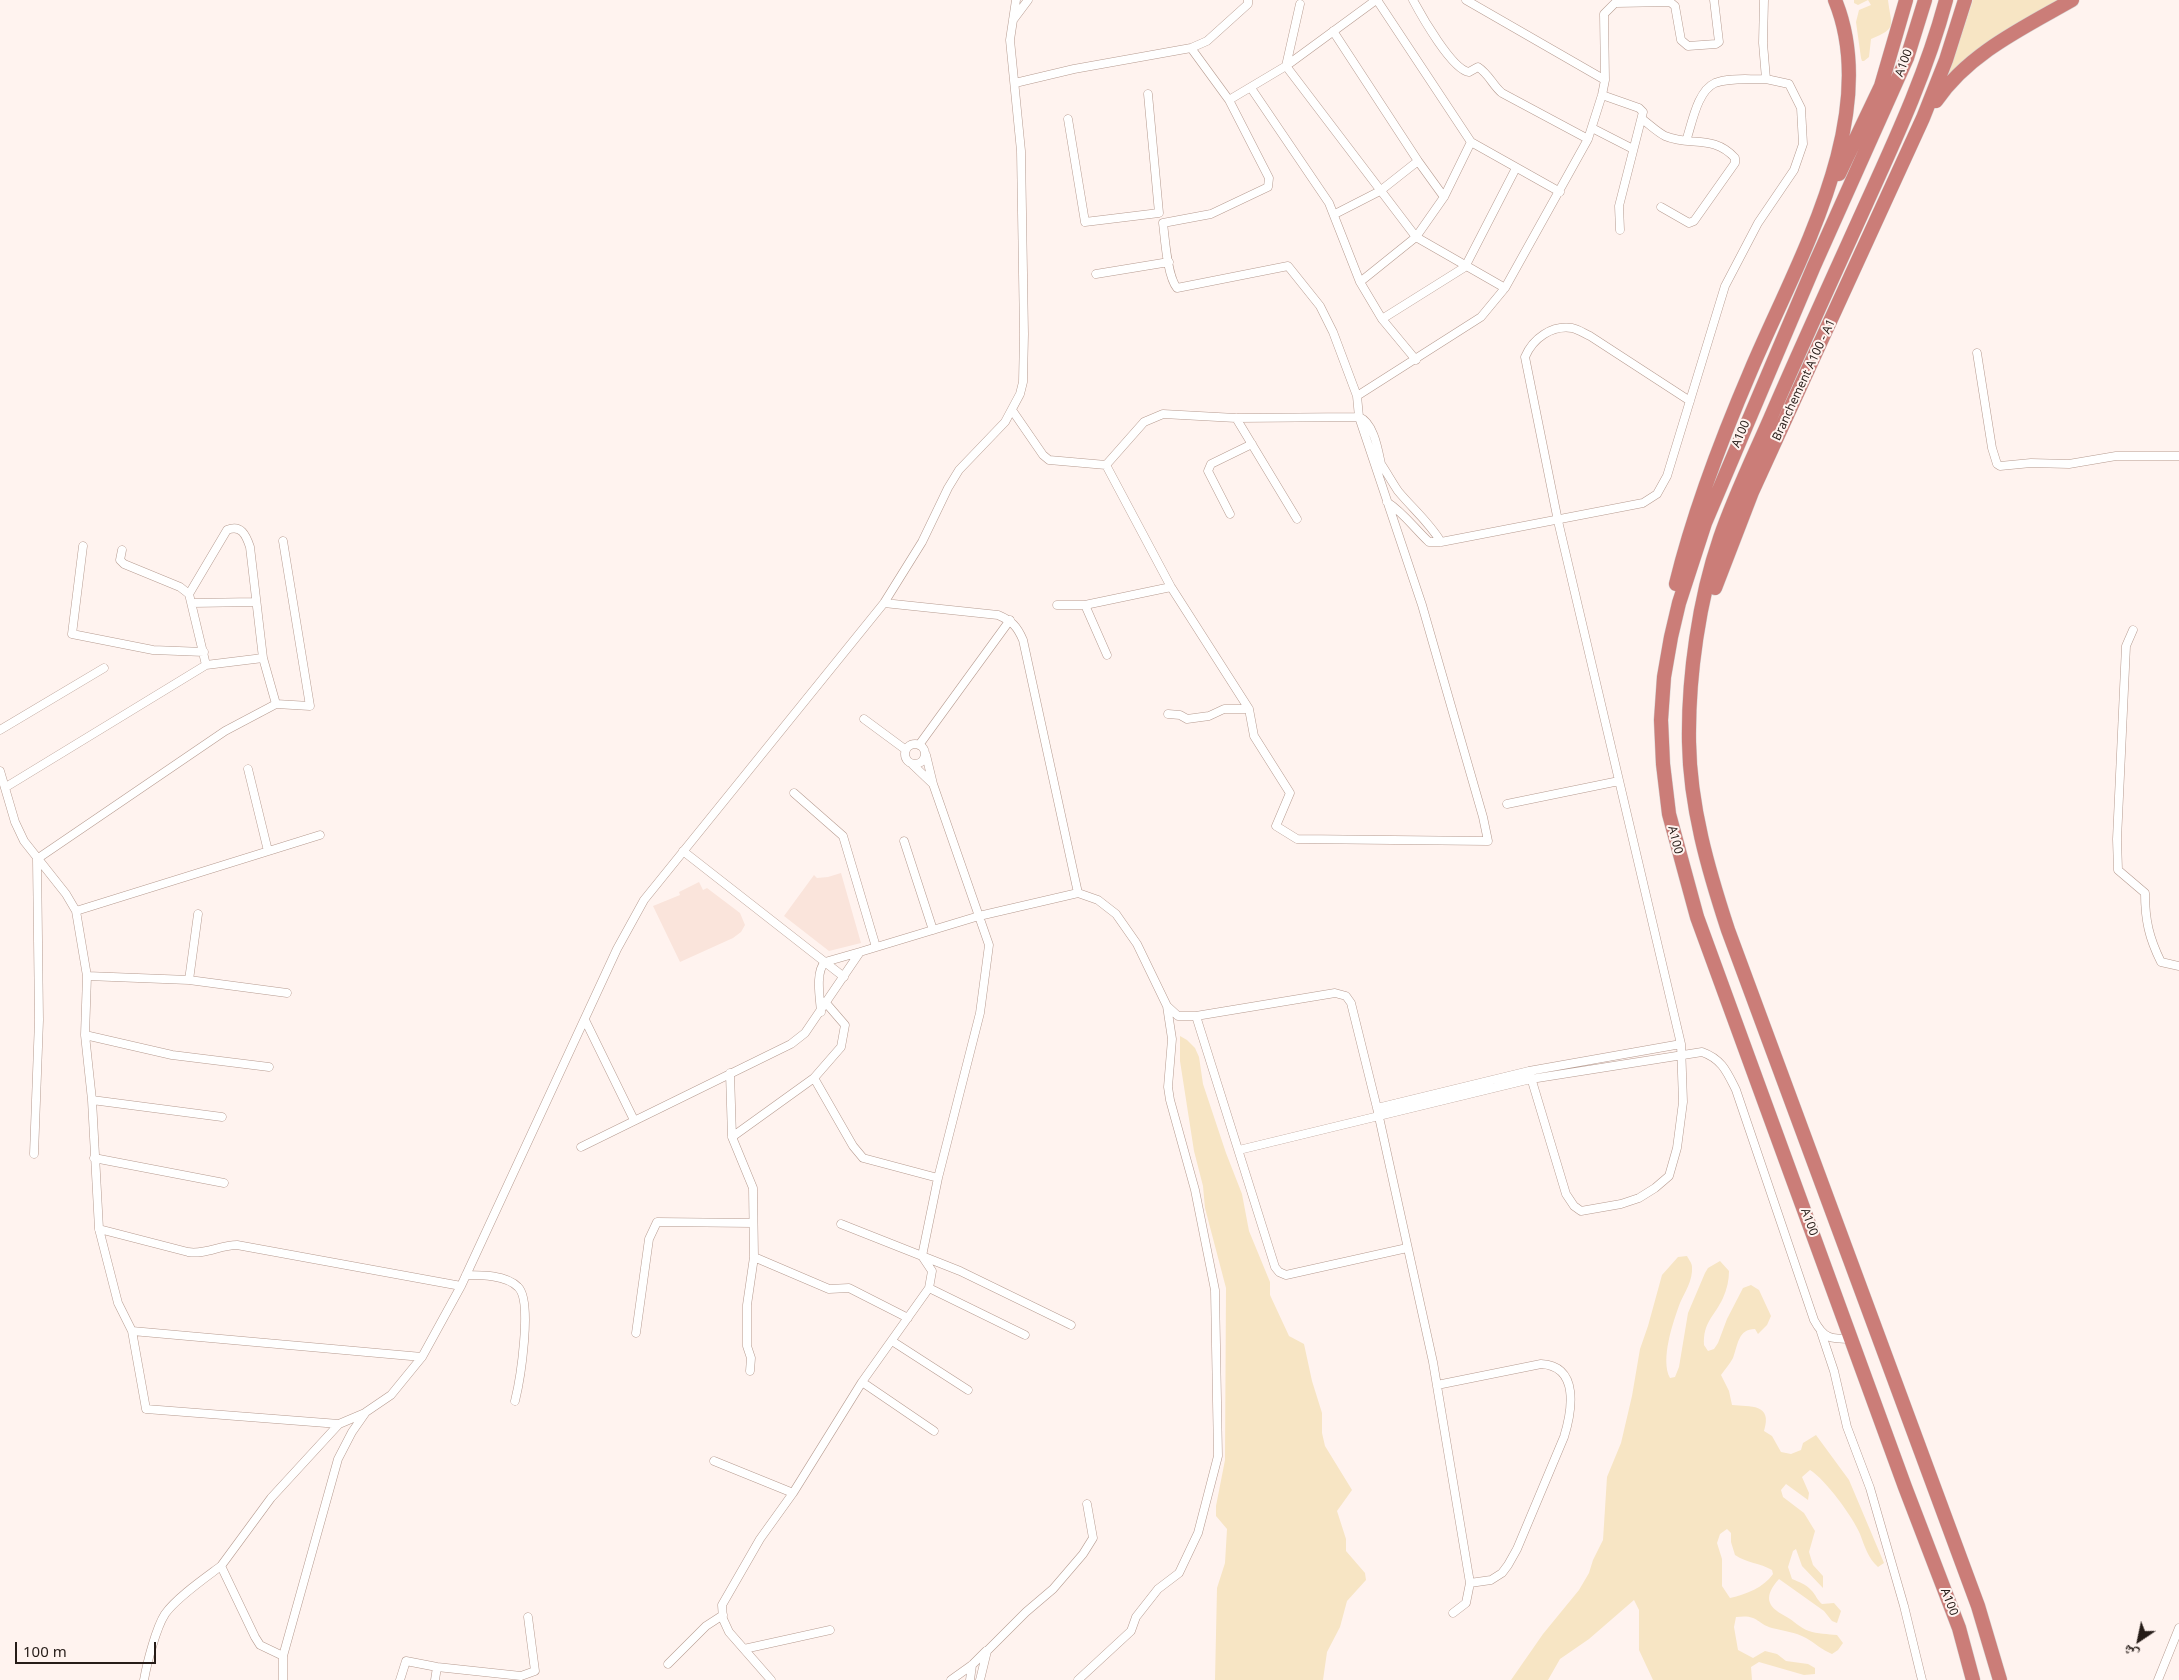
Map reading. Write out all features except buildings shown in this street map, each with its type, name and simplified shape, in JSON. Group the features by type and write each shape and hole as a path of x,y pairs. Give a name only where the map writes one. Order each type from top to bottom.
{"highway":[{"path":"1821,208 1841,144 1850,77 1847,47 1840,12 1835,0"},
{"path":"1664,677 1673,597 1694,516 1751,370 1821,208 1881,86 1906,0"},
{"name":"A100","path":"1925,0 1907,58 1806,284 1704,523 1679,603 1664,677 1661,720 1663,764 1669,814 1697,917 1959,1628 1973,1680"},
{"name":"A100","path":"1946,0 1934,43 1903,120 1788,378 1720,538 1704,594 1694,646 1688,743 1695,814 1708,870 1728,930 1978,1606 2000,1680"},
{"path":"1923,118 1946,60 1965,0"},
{"path":"1923,118 1944,88 1970,62 2072,0"},
{"name":"Branchement A100 - A1","path":"1694,646 1730,546 1752,492 1923,118"}],"street":[{"path":"144,1680 148,1660 165,1614 188,1592 221,1566 271,1498 339,1424 366,1412 391,1395 422,1358 461,1286 548,1093 585,1020 617,950 644,900 789,723 884,603 922,542 948,488 959,470 1005,422 1012,410 1023,382 1024,334 1020,151 1010,40 1016,0"},
{"path":"1012,21 1028,0"},
{"path":"1015,83 1074,68 1191,48 1211,38 1248,4 1248,0"},
{"path":"1228,100 1286,66 1377,0 1471,142 1560,192"},
{"path":"1413,0 1447,52 1461,69 1469,72 1478,68 1482,69 1494,87 1502,93 1588,139"},
{"path":"1466,0 1604,80"},
{"path":"1357,396 1481,317 1505,288 1560,192 1592,128 1602,95 1604,80 1604,14 1617,1 1670,2 1675,6 1680,40 1688,46 1716,44 1719,42 1714,0"},
{"path":"1764,0 1763,43 1766,80"},
{"path":"1300,4 1286,66 1416,237 1465,267 1505,288"},
{"path":"1333,31 1418,161 1444,196"},
{"path":"1163,222 1211,214 1268,187 1269,178 1228,100 1191,48"},
{"path":"1387,502 1403,512 1418,532 1430,542 1440,542 1558,521 1643,503 1657,494 1667,476 1725,286 1758,223 1794,170 1803,144 1801,108 1789,84 1766,80 1716,83 1707,88 1698,105 1686,141"},
{"path":"1251,88 1335,214 1360,282 1382,320 1416,360"},
{"path":"1106,465 1171,587 1249,709 1254,736 1290,793 1276,826 1297,839 1488,841 1483,817 1427,623 1372,460 1359,417 1357,396 1333,332 1320,306 1288,266 1177,288 1174,284 1163,222 1159,212 1148,94"},
{"path":"1602,95 1639,108 1643,112 1619,206 1620,230"},
{"path":"1068,119 1085,222 1159,212"},
{"path":"1642,119 1664,135 1686,141 1716,144 1735,158 1735,163 1694,221 1689,223 1661,207"},
{"path":"1592,128 1633,149"},
{"path":"1360,282 1416,237 1444,196 1471,142"},
{"path":"1335,214 1380,191 1418,161"},
{"path":"1382,320 1465,267 1516,168"},
{"path":"1096,274 1169,262"},
{"path":"1530,1075 1566,1194 1574,1206 1581,1211 1621,1204 1639,1198 1669,1176 1677,1148 1684,1102 1682,1054 1558,521 1525,362 1528,351 1536,340 1555,329 1573,328 1590,336 1690,401"},
{"path":"1977,354 1992,448 1997,464 2000,466 2031,463 2069,464 2116,456 2179,456"},
{"path":"1012,410 1043,455 1049,460 1106,465"},
{"path":"1106,465 1144,422 1163,414 1236,418 1359,417 1363,418 1373,435 1382,464 1397,489 1422,518 1431,525 1440,542"},
{"path":"1236,418 1297,519"},
{"path":"1230,514 1208,471 1211,464 1252,444"},
{"path":"1372,460 1382,464"},
{"path":"189,594 227,530 233,528 241,530 246,535 250,547 263,658 276,704"},
{"path":"37,859 225,731 276,704 310,706 283,541"},
{"path":"82,546 72,634 153,650 204,652"},
{"path":"122,550 120,560 124,564 180,587 189,594 206,665"},
{"path":"1057,605 1085,605 1171,587"},
{"path":"192,603 256,602"},
{"path":"884,603 998,615 1018,626 1023,640 1078,893"},
{"path":"1085,605 1107,655"},
{"path":"919,745 1010,620"},
{"path":"2133,630 2126,646 2117,839 2118,870 2145,893 2144,912 2150,941 2160,962 2179,966"},
{"path":"6,787 206,665 263,658"},
{"path":"0,730 104,668"},
{"path":"1168,714 1180,714 1187,719 1209,716 1224,709 1249,709"},
{"path":"864,719 906,750"},
{"path":"768,1678 729,1632 723,1615 722,1605 760,1539 793,1492 862,1382 929,1288 932,1270 922,1256 938,1178 980,1013 989,945 933,784 924,748 913,744 906,750 906,759 933,784"},
{"path":"913,765 922,762 926,754"},
{"path":"248,769 268,852"},
{"path":"0,771 15,822 24,841 66,894 76,911 87,976 85,1036 92,1100 99,1229 118,1303 132,1331 146,1409 339,1424"},
{"path":"1507,804 1619,781"},
{"path":"794,793 843,836 876,947"},
{"path":"76,911 320,835"},
{"path":"904,841 933,930"},
{"path":"683,851 844,976"},
{"path":"34,1154 38,1020 37,859"},
{"path":"821,1012 820,972 825,962 978,916 1078,893 1098,900 1116,914 1137,944 1167,1006 1172,1039 1168,1087 1170,1100 1195,1190 1215,1290 1218,1456 1198,1533 1179,1573 1158,1590 1136,1617 1131,1631 1078,1680"},
{"path":"189,980 198,914"},
{"path":"581,1147 791,1044 805,1034 860,952"},
{"path":"87,976 189,980 287,993"},
{"path":"1167,1006 1178,1016 1196,1016 1335,993 1346,996 1351,1003 1377,1108 1437,1385 1470,1583 1466,1604 1453,1613"},
{"path":"732,1137 814,1078 841,1047 845,1025 826,1004"},
{"path":"1196,1016 1275,1267 1279,1272 1286,1275 1407,1248"},
{"path":"585,1020 634,1120"},
{"path":"85,1036 172,1054 269,1067"},
{"path":"1377,1108 1680,1044"},
{"path":"1239,1150 1379,1117 1530,1075 1682,1054 1702,1052 1714,1056 1727,1073 1736,1090 1814,1320 1821,1332 1834,1371 1847,1426 1878,1516 1904,1606 1922,1680"},
{"path":"730,1073 732,1137 753,1188 754,1257 747,1305 747,1346 751,1358 750,1372"},
{"path":"814,1078 853,1146 863,1158 938,1178"},
{"path":"92,1100 222,1117"},
{"path":"94,1158 224,1183"},
{"path":"636,1333 649,1239 657,1222 753,1223"},
{"path":"841,1224 960,1271 1071,1325"},
{"path":"99,1229 199,1254 224,1245 237,1245 461,1286"},
{"path":"754,1257 829,1289 849,1288 908,1318"},
{"path":"466,1274 480,1275 513,1283 520,1288 524,1297 526,1322 519,1387 515,1401"},
{"path":"929,1288 1025,1335"},
{"path":"132,1331 422,1358"},
{"path":"1821,1332 1829,1338 1851,1339"},
{"path":"892,1341 968,1390"},
{"path":"1437,1385 1541,1364 1550,1364 1559,1368 1569,1384 1571,1398 1568,1424 1564,1437 1517,1549 1502,1573 1491,1580 1470,1583"},
{"path":"862,1382 934,1431"},
{"path":"283,1680 283,1656 338,1459 352,1432 366,1412"},
{"path":"714,1461 793,1492"},
{"path":"951,1680 972,1665 1026,1612 1053,1589 1083,1554 1093,1538 1086,1504"},
{"path":"221,1566 260,1645 283,1656"},
{"path":"668,1664 706,1626 723,1615"},
{"path":"528,1617 535,1680"},
{"path":"2158,1680 2179,1628"},
{"path":"744,1649 830,1630"},
{"path":"980,1680 987,1651"},
{"path":"400,1680 406,1661 437,1667 521,1676 535,1671"},
{"path":"970,1680 972,1665"},
{"path":"435,1680 437,1667"}],"shaded area":[{"path":"1854,0 1868,0 1858,5 1854,3"},
{"path":"1868,0 1888,0 1891,25 1885,32 1871,39 1869,57 1862,61 1856,22 1859,10 1871,5"},
{"path":"1973,0 2061,0 1947,79"},
{"path":"841,873 861,943 829,951 784,916 814,875 817,878"},
{"path":"699,882 703,890 707,888 740,913 745,925 741,932 733,938 680,962 653,906 680,895 679,892"},
{"path":"1180,1036 1195,1048 1199,1057 1203,1084 1242,1194 1249,1231 1270,1282 1270,1295 1289,1336 1304,1344 1312,1381 1322,1413 1322,1433 1325,1446 1352,1490 1337,1511 1346,1539 1346,1551 1365,1573 1366,1580 1347,1601 1340,1627 1327,1652 1323,1680 1215,1680 1217,1588 1225,1563 1227,1529 1216,1516 1216,1506 1225,1460 1226,1288 1205,1208 1203,1186 1194,1151 1180,1061"},
{"path":"1687,1256 1692,1272 1671,1330 1666,1361 1670,1378 1675,1377 1679,1367 1688,1313 1705,1273 1708,1268 1720,1261 1729,1271 1729,1278 1720,1305 1705,1331 1704,1345 1708,1351 1714,1349 1718,1343 1727,1319 1743,1288 1751,1285 1759,1290 1771,1316 1767,1325 1758,1334 1755,1329 1749,1330 1742,1335 1733,1358 1721,1375 1729,1391 1732,1405 1758,1408 1763,1411 1766,1422 1764,1431 1772,1436 1781,1452 1791,1454 1801,1450 1803,1443 1816,1435 1849,1480 1884,1563 1878,1567 1875,1564 1845,1509 1823,1481 1810,1470 1802,1477 1809,1493 1808,1500 1786,1484 1781,1490 1783,1497 1804,1513 1815,1531 1809,1552 1813,1565 1823,1576 1823,1588 1802,1566 1796,1549 1793,1551 1788,1567 1792,1579 1809,1588 1822,1604 1834,1603 1841,1611 1837,1623 1832,1621 1824,1611 1779,1579 1771,1591 1769,1600 1774,1608 1803,1628 1815,1633 1837,1635 1843,1643 1832,1654 1802,1636 1772,1628 1753,1618 1736,1617 1734,1627 1738,1650 1753,1658 1765,1651 1777,1654 1786,1661 1808,1664 1815,1668 1815,1674 1804,1675 1759,1662 1751,1667 1752,1680 1653,1680 1639,1650 1639,1610 1634,1600 1589,1639 1560,1659 1548,1680 1511,1680 1543,1634 1579,1590 1589,1573 1603,1540 1607,1477 1621,1443 1640,1349 1662,1275 1678,1257","holes":["1727,1529 1731,1533 1731,1542 1735,1555 1772,1570 1773,1574 1754,1590 1730,1598 1722,1586 1722,1559 1717,1543 1720,1534"]}]}
